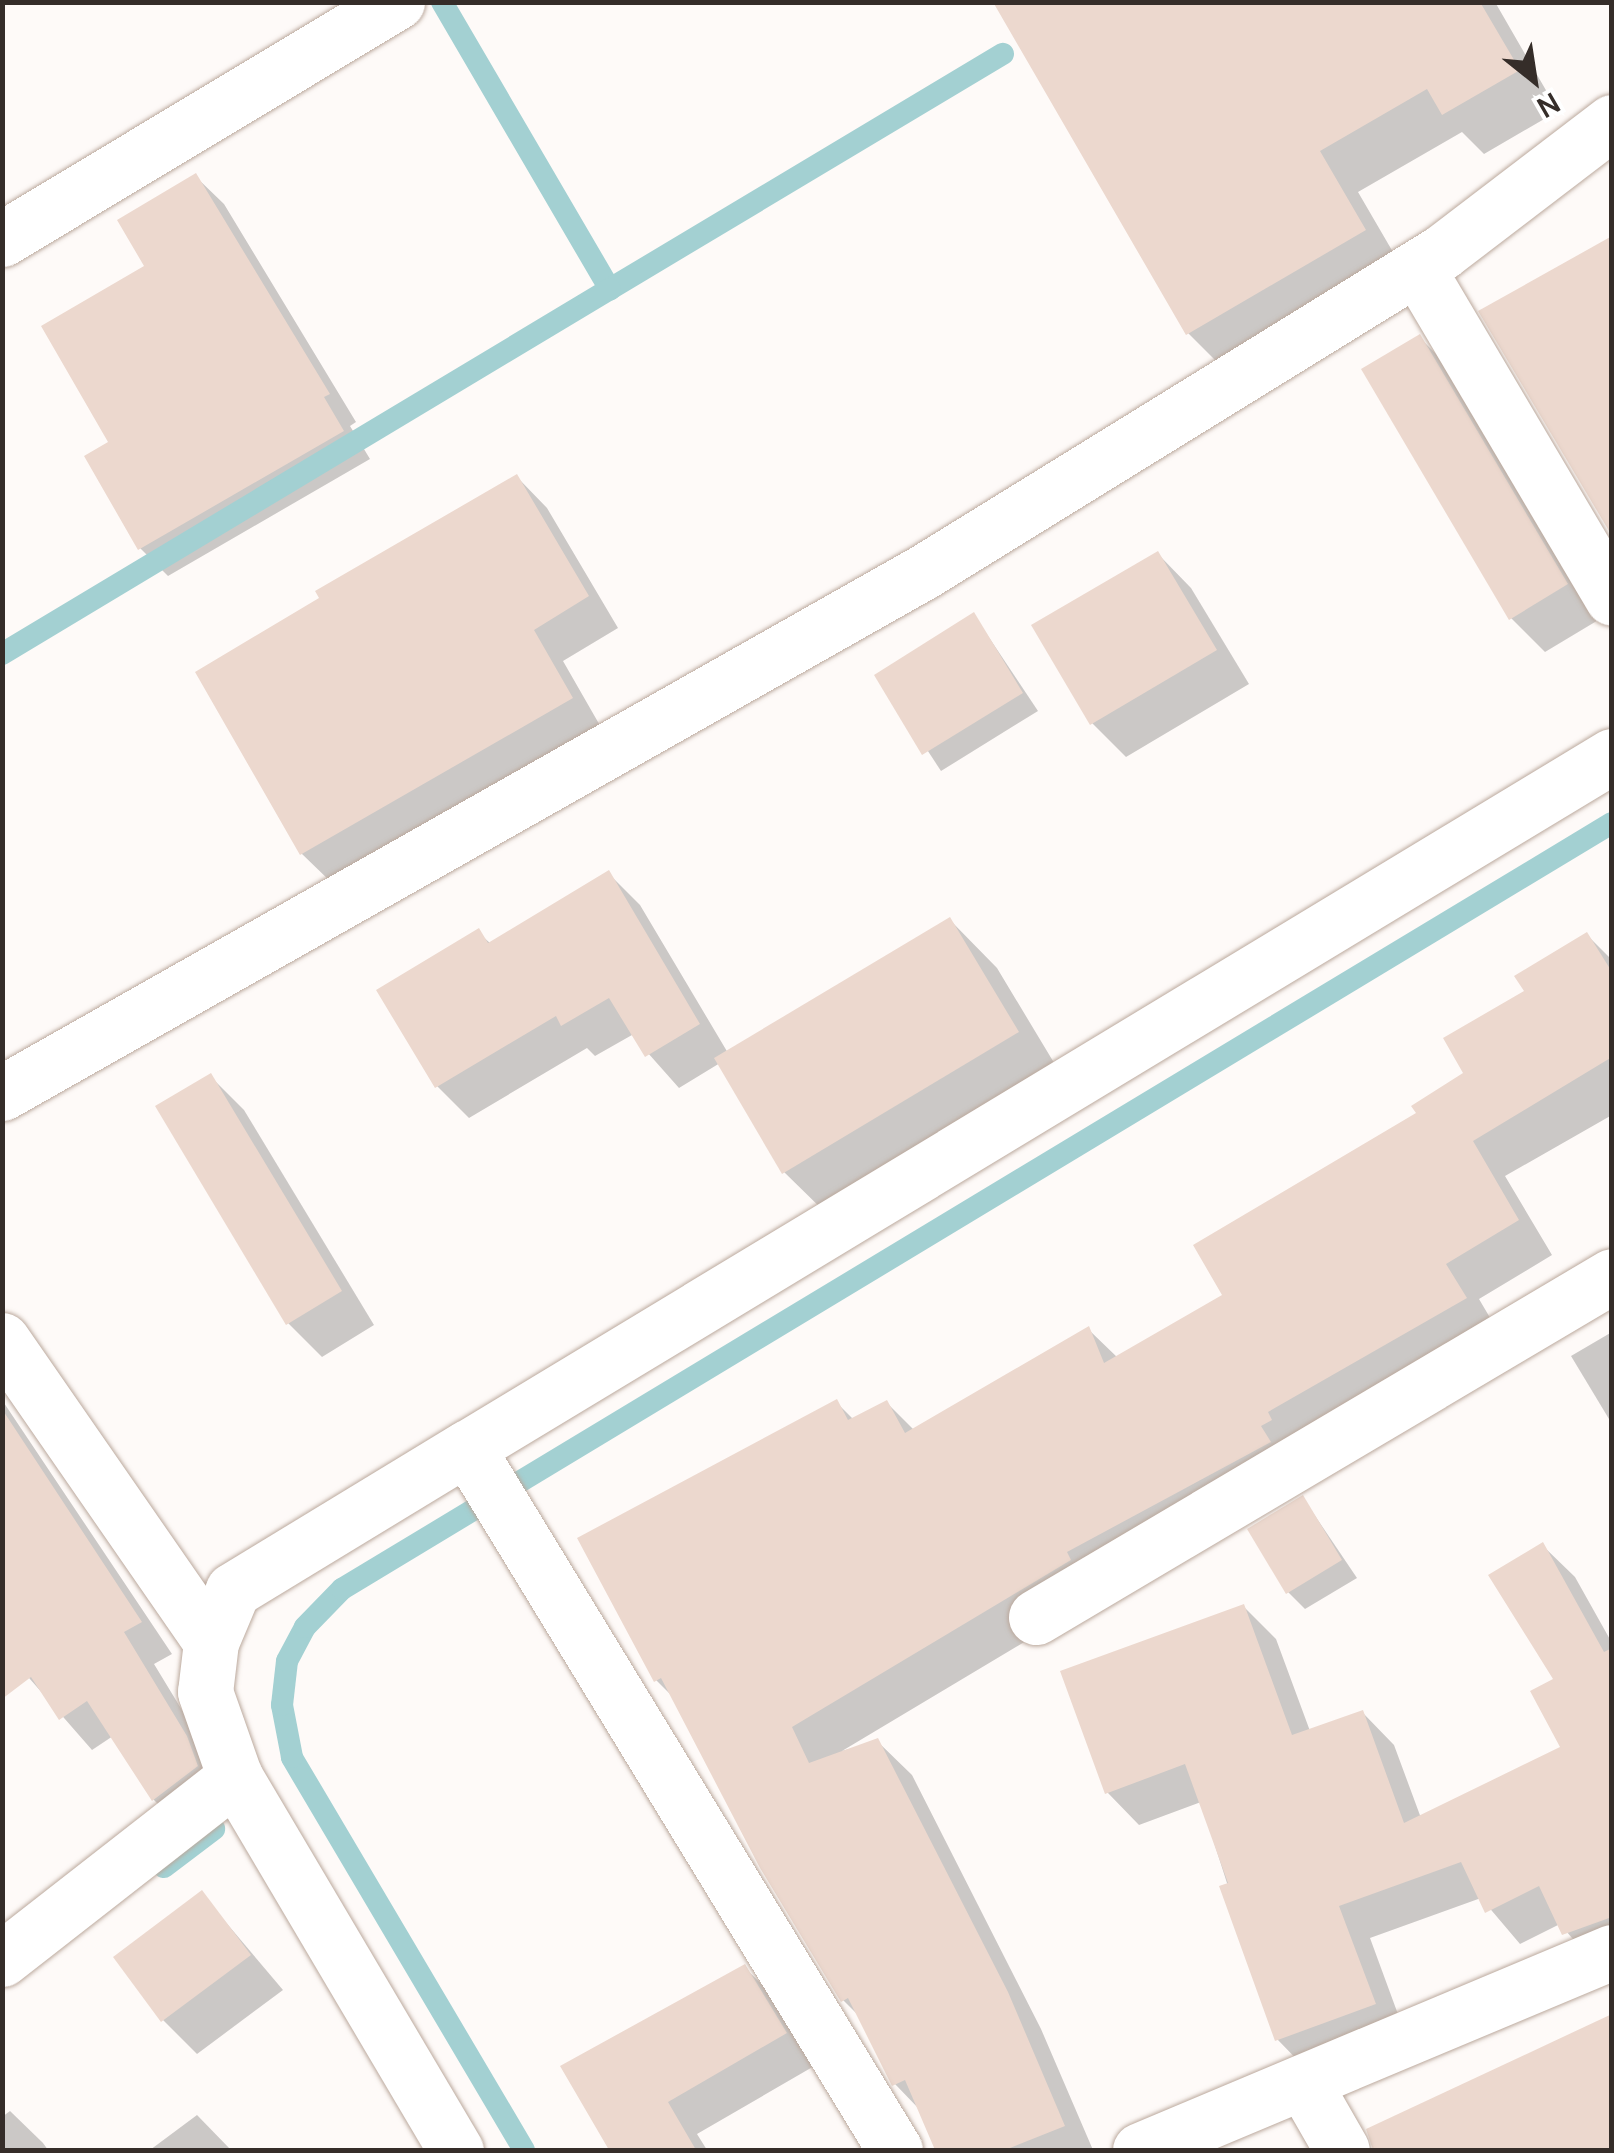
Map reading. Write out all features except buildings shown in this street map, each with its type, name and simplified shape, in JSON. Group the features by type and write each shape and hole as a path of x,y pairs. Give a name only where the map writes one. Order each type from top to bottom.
{"street":[{"path":"2,240 397,2"},
{"path":"2,1093 925,572 1417,268 1612,122"},
{"path":"1417,268 1612,598"},
{"path":"456,2150 236,1777 205,1692 211,1642 233,1590 471,1454 1612,756"},
{"path":"1036,1616 1612,1276"},
{"path":"2,1340 211,1642"},
{"path":"471,1454 895,2150"},
{"path":"2,1959 236,1777"},
{"path":"1140,2150 1612,1952"},
{"path":"1303,2082 1342,2150"}],"waterway":[{"path":"442,2 610,289 1003,54"},
{"path":"2,654 610,289"},
{"path":"524,2150 292,1757 282,1705 287,1661 305,1627 342,1589 1612,823"},
{"path":"164,1867 214,1829"}]}
